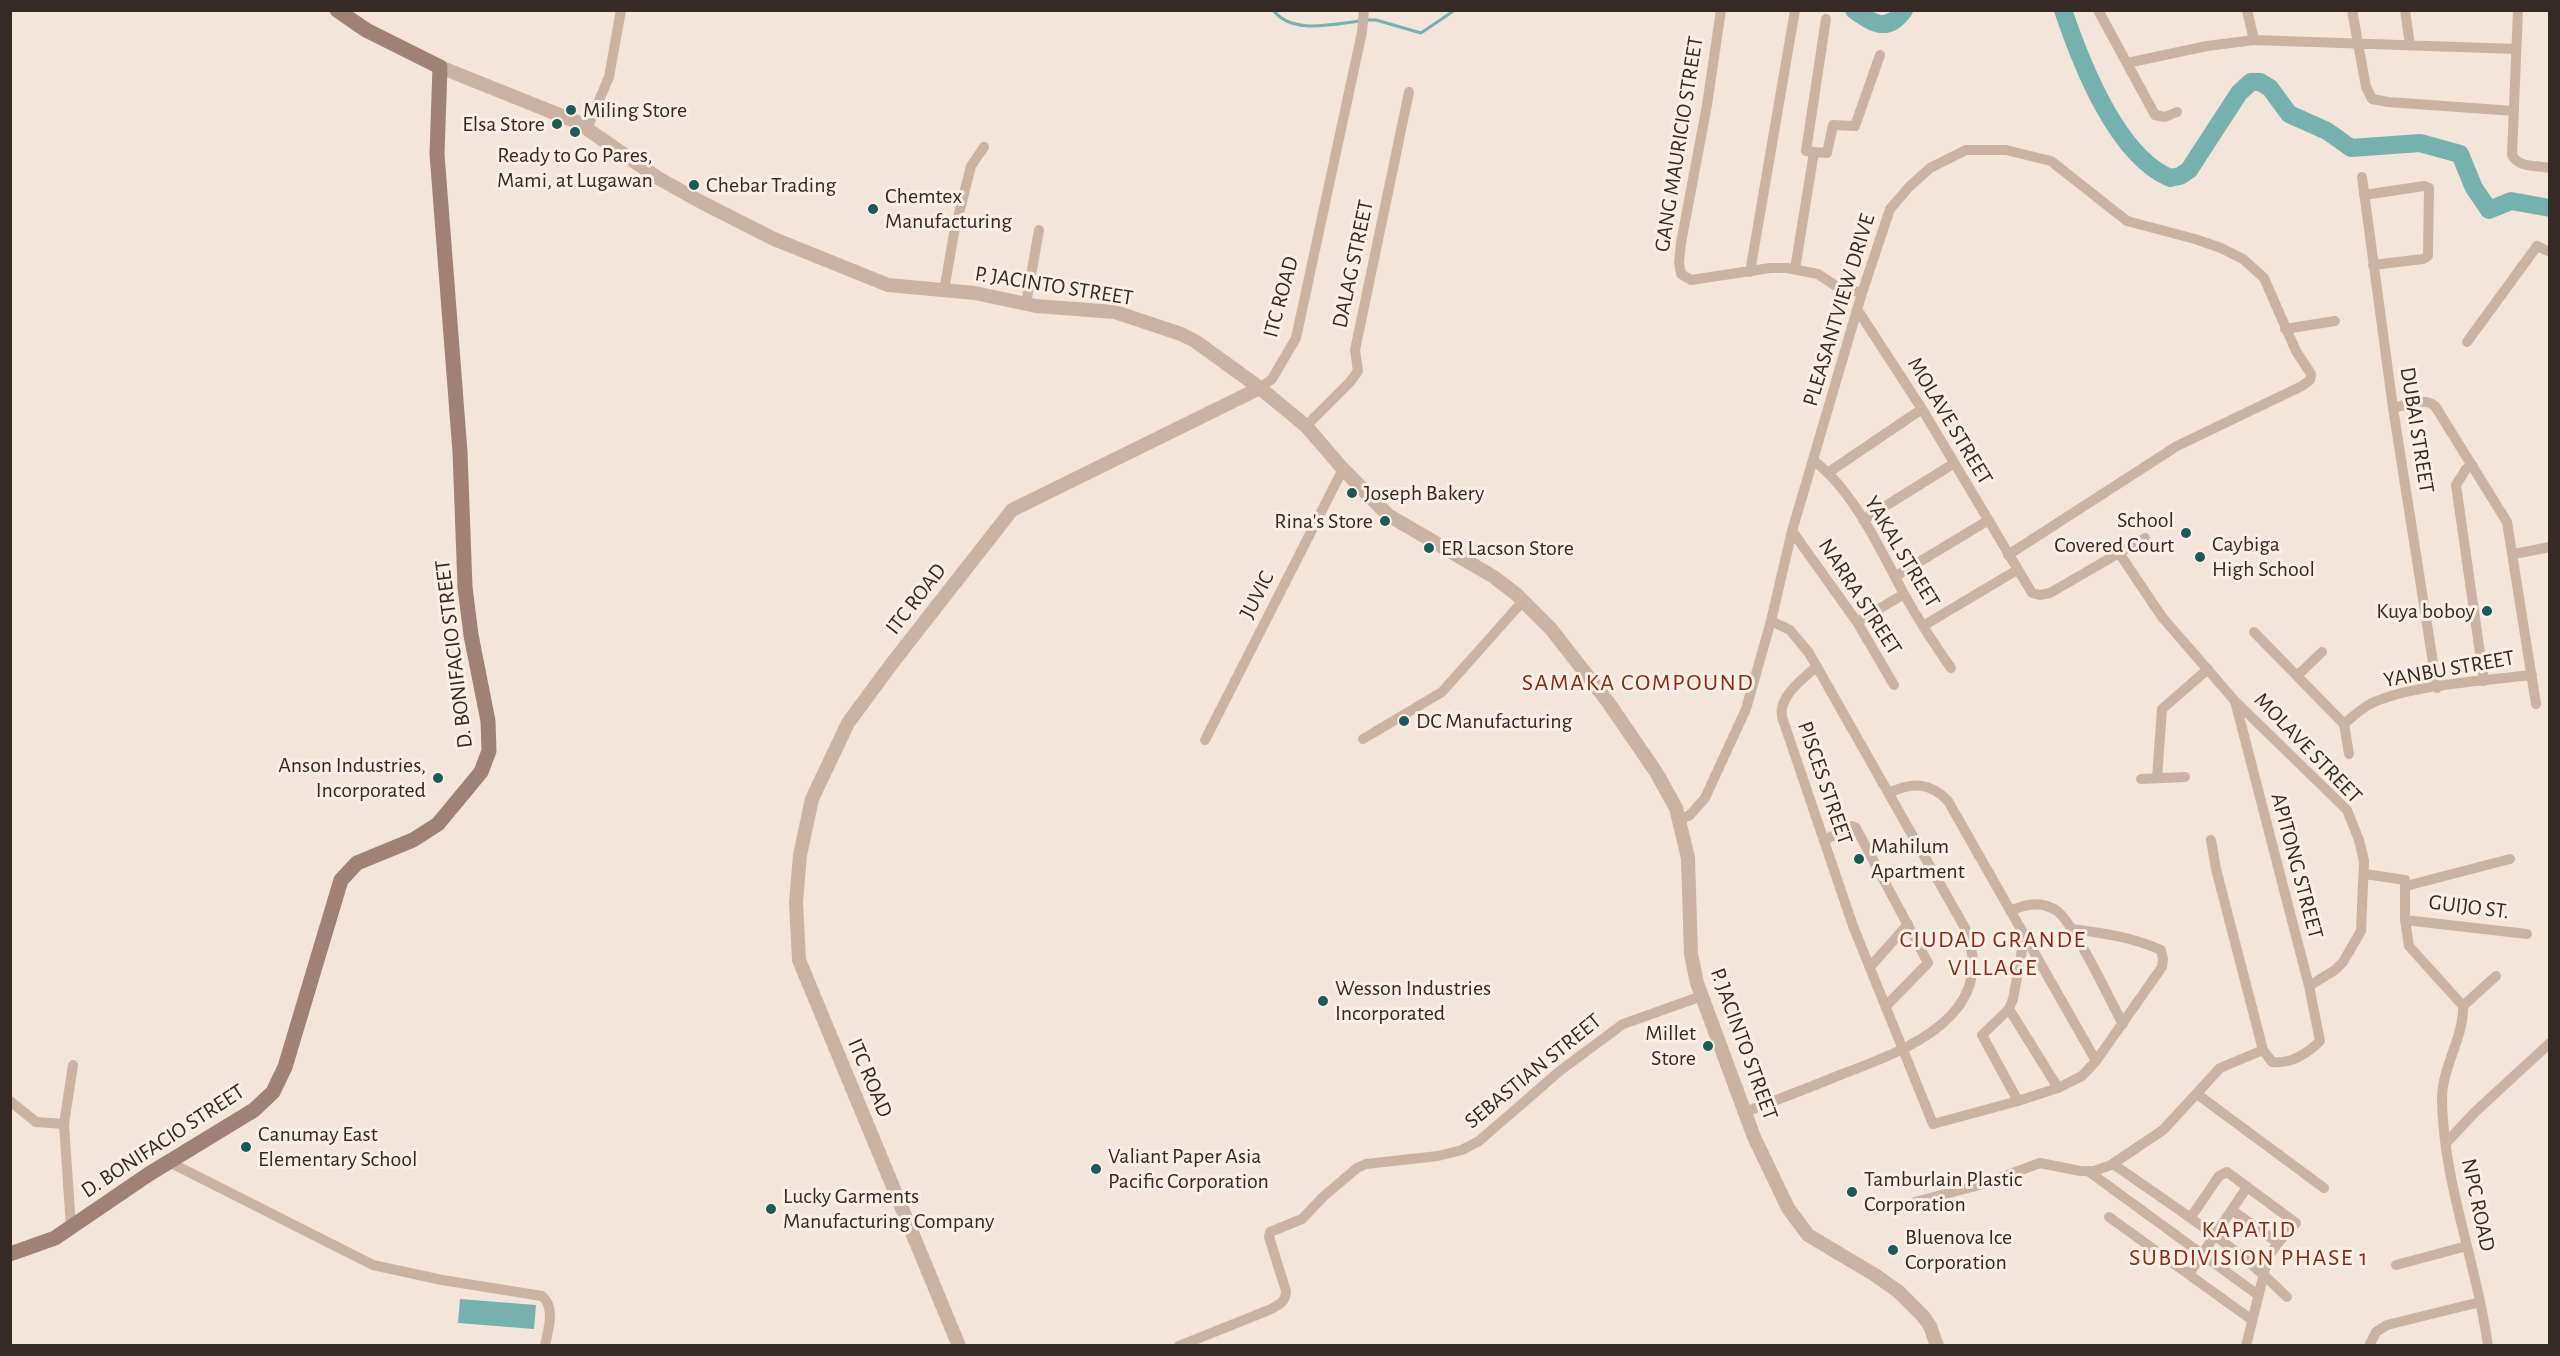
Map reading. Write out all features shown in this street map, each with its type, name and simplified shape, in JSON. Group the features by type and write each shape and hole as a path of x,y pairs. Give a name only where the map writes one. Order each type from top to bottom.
{"main road":[{"path":"337,10 366,30 440,67"},
{"name":"D. BONIFACIO STREET","path":"10,1254 49,1242 169,1162 265,1102 279,1082 332,904 345,874 357,863 413,840 438,824 481,772 488,758 489,721 471,635 465,587 460,452 436,154 440,67"}],"street":[{"path":"587,129 609,77 621,10"},
{"name":"ITC ROAD","path":"959,1346 799,960 796,902 800,855 812,799 848,723 892,662 1012,510 1260,388 1272,379 1296,338 1362,32 1364,10"},
{"name":"GANG MAURICIO STREET","path":"1721,10 1707,105 1681,243 1679,269 1681,274 1691,280 1770,268 1795,269 1818,274 1836,286 1862,293"},
{"path":"1750,272 1795,10"},
{"path":"2098,10 2155,115 2165,117 2177,112"},
{"path":"2247,10 2254,40"},
{"path":"2352,10 2366,87 2372,99 2514,111"},
{"path":"2405,10 2410,45"},
{"path":"2518,10 2512,155 2515,161 2521,164 2549,166"},
{"path":"1826,19 1806,151 1827,153 1833,126 1855,126 1880,55"},
{"path":"2127,63 2207,46 2254,40 2516,49"},
{"name":"P. JACINTO STREET","path":"440,67 513,94 587,129 658,178 774,240 888,285 975,293 1026,304 1115,312 1196,341 1260,388 1306,426 1343,469 1388,515 1494,577 1523,601 1551,629 1608,702 1656,772 1680,820 1688,858 1691,954 1702,996 1745,1112 1778,1188 1804,1230 1899,1292 1927,1321 1937,1346"},
{"name":"DALAG STREET","path":"1306,426 1358,371 1355,350 1409,92"},
{"path":"944,291 954,233 971,166 984,147"},
{"name":"PLEASANTVIEW DRIVE","path":"1680,820 1697,808 1711,788 1746,709 1771,621 1792,531 1857,309 1890,208 1930,168 1965,150 2006,150 2051,161 2127,221 2195,238 2243,259 2264,278 2285,329 2311,374 2310,380 2302,386 2177,446 2008,555"},
{"path":"1795,269 1814,152"},
{"name":"DUBAI STREET","path":"2362,177 2393,408 2437,688"},
{"path":"2364,195 2424,186 2429,188 2428,256 2423,259 2373,265"},
{"path":"1026,304 1039,230"},
{"path":"2467,342 2537,246 2550,252"},
{"name":"MOLAVE STREET","path":"1857,309 1922,409 2032,593 2046,594 2145,538"},
{"path":"2285,329 2335,321"},
{"path":"2393,408 2422,402 2432,403 2503,513 2514,554 2536,704"},
{"path":"1828,472 1922,409"},
{"name":"YAKAL STREET","path":"1814,461 1828,472 1863,520 1923,626 1952,668"},
{"path":"1863,520 1953,464"},
{"path":"2472,466 2466,469 2456,485 2484,681"},
{"name":"JUVIC","path":"1205,740 1343,469"},
{"path":"1896,576 1987,520"},
{"name":"NARRA STREET","path":"1792,531 1857,622 1894,685"},
{"path":"2514,554 2550,547"},
{"name":"MOLAVE STREET","path":"2119,553 2162,617 2235,701 2347,810 2359,840 2365,874 2361,931 2343,962 2335,970 2309,986"},
{"path":"1923,626 2017,570"},
{"path":"1857,622 1904,594"},
{"path":"1363,739 1442,692 1523,601"},
{"path":"1745,1112 1915,1044 1941,1025 1961,1001 1974,973 1974,956 1965,928 1817,666 1796,635 1784,626 1771,621"},
{"path":"2254,632 2344,724 2349,754"},
{"path":"2297,676 2322,652"},
{"name":"PISCES STREET","path":"1817,666 1785,698 1781,711 1870,967 1933,1124 2018,1101"},
{"path":"2157,778 2162,709 2208,669"},
{"name":"YANBU STREET","path":"2344,724 2362,709 2378,701 2437,688 2532,675"},
{"name":"APITONG STREET","path":"2235,701 2309,986 2320,1041 2303,1055 2279,1063 2272,1062 2263,1050"},
{"path":"2141,779 2185,777"},
{"path":"1889,793 1911,784 1921,784 1942,794 1956,813 2012,910 2096,1061"},
{"path":"1825,840 1852,826 1856,828 1928,963 1886,1006"},
{"path":"1915,1202 1983,1184 2013,1171 2040,1163 2088,1171 2103,1169 2163,1130 2220,1068 2263,1050 2216,869 2211,840"},
{"path":"2406,886 2510,859"},
{"path":"2365,874 2405,880 2405,920 2407,940 2412,952 2463,1006"},
{"path":"2012,910 2031,905 2051,908 2058,912 2072,929 2122,1024"},
{"name":"GUIJO ST.","path":"2405,920 2527,934"},
{"path":"1870,967 1908,924"},
{"path":"2025,934 2017,983 2009,1008 1982,1035 2018,1101 2058,1088 2082,1076 2096,1061 2162,967 2161,950 2125,937 2072,929"},
{"path":"2446,1143 2443,1084 2461,1025 2463,1006 2496,976"},
{"name":"SEBASTIAN STREET","path":"1179,1346 1283,1303 1286,1291 1269,1237 1272,1230 1302,1219 1324,1196 1357,1168 1366,1164 1438,1156 1462,1150 1479,1142 1561,1070 1623,1024 1702,996"},
{"path":"2009,1008 2058,1088"},
{"name":"NPC ROAD","path":"2488,1346 2449,1169 2446,1143 2475,1112 2550,1043"},
{"path":"71,1227 64,1124 73,1065"},
{"path":"2197,1094 2324,1188"},
{"path":"10,1101 36,1122 64,1124"},
{"path":"169,1162 373,1265 442,1280 542,1296 548,1301 550,1309 545,1346"},
{"path":"2113,1164 2215,1235 2263,1273 2287,1297"},
{"path":"2088,1171 2258,1295"},
{"path":"2191,1217 2223,1172 2227,1172 2295,1222 2296,1226 2278,1243 2268,1257 2246,1346"},
{"path":"2189,1274 2247,1187"},
{"path":"2232,1210 2278,1243"},
{"path":"2109,1217 2252,1320"},
{"path":"2396,1265 2467,1246"},
{"path":"2370,1344 2376,1332 2386,1325 2480,1302"}],"water":[{"path":"460,1299 536,1305 534,1329 458,1323"}],"waterway":[{"path":"1273,10 1281,18 1302,25 1314,26 1360,21"},
{"path":"1367,20 1376,20 1421,33 1455,10"},
{"path":"1854,10 1880,24 1892,22 1904,10"},
{"path":"2063,10 2091,80 2117,129 2133,150 2151,166 2170,178 2180,176 2189,170 2239,93 2251,82 2260,82 2270,88 2289,114 2327,131 2351,148 2420,143 2460,154 2474,188 2489,210 2511,201 2550,208"}],"place":[{"name":"Miling Store","path":"571,110"},
{"name":"Elsa Store","path":"557,124"},
{"name":"Ready to Go Pares, Mami, at Lugawan","path":"575,132"},
{"name":"Chebar Trading","path":"694,185"},
{"name":"Chemtex Manufacturing","path":"873,209"},
{"name":"Joseph Bakery","path":"1352,493"},
{"name":"Rina's Store","path":"1385,521"},
{"name":"School Covered Court","path":"2186,533"},
{"name":"ER Lacson Store","path":"1429,548"},
{"name":"Caybiga High School","path":"2200,557"},
{"name":"Kuya boboy","path":"2487,611"},
{"name":"DC Manufacturing","path":"1404,721"},
{"name":"Anson Industries, Incorporated","path":"438,778"},
{"name":"Mahilum Apartment","path":"1859,859"},
{"name":"Wesson Industries Incorporated","path":"1323,1001"},
{"name":"Millet Store","path":"1708,1046"},
{"name":"Canumay East Elementary School","path":"246,1147"},
{"name":"Valiant Paper Asia Pacific Corporation","path":"1096,1169"},
{"name":"Tamburlain Plastic Corporation","path":"1852,1192"},
{"name":"Lucky Garments Manufacturing Company","path":"771,1209"},
{"name":"Bluenova Ice Corporation","path":"1893,1250"}],"district":[{"name":"SAMAKA COMPOUND","path":"1638,683"},
{"name":"CIUDAD GRANDE VILLAGE","path":"1993,954"},
{"name":"KAPATID SUBDIVISION PHASE 1","path":"2249,1244"}]}
